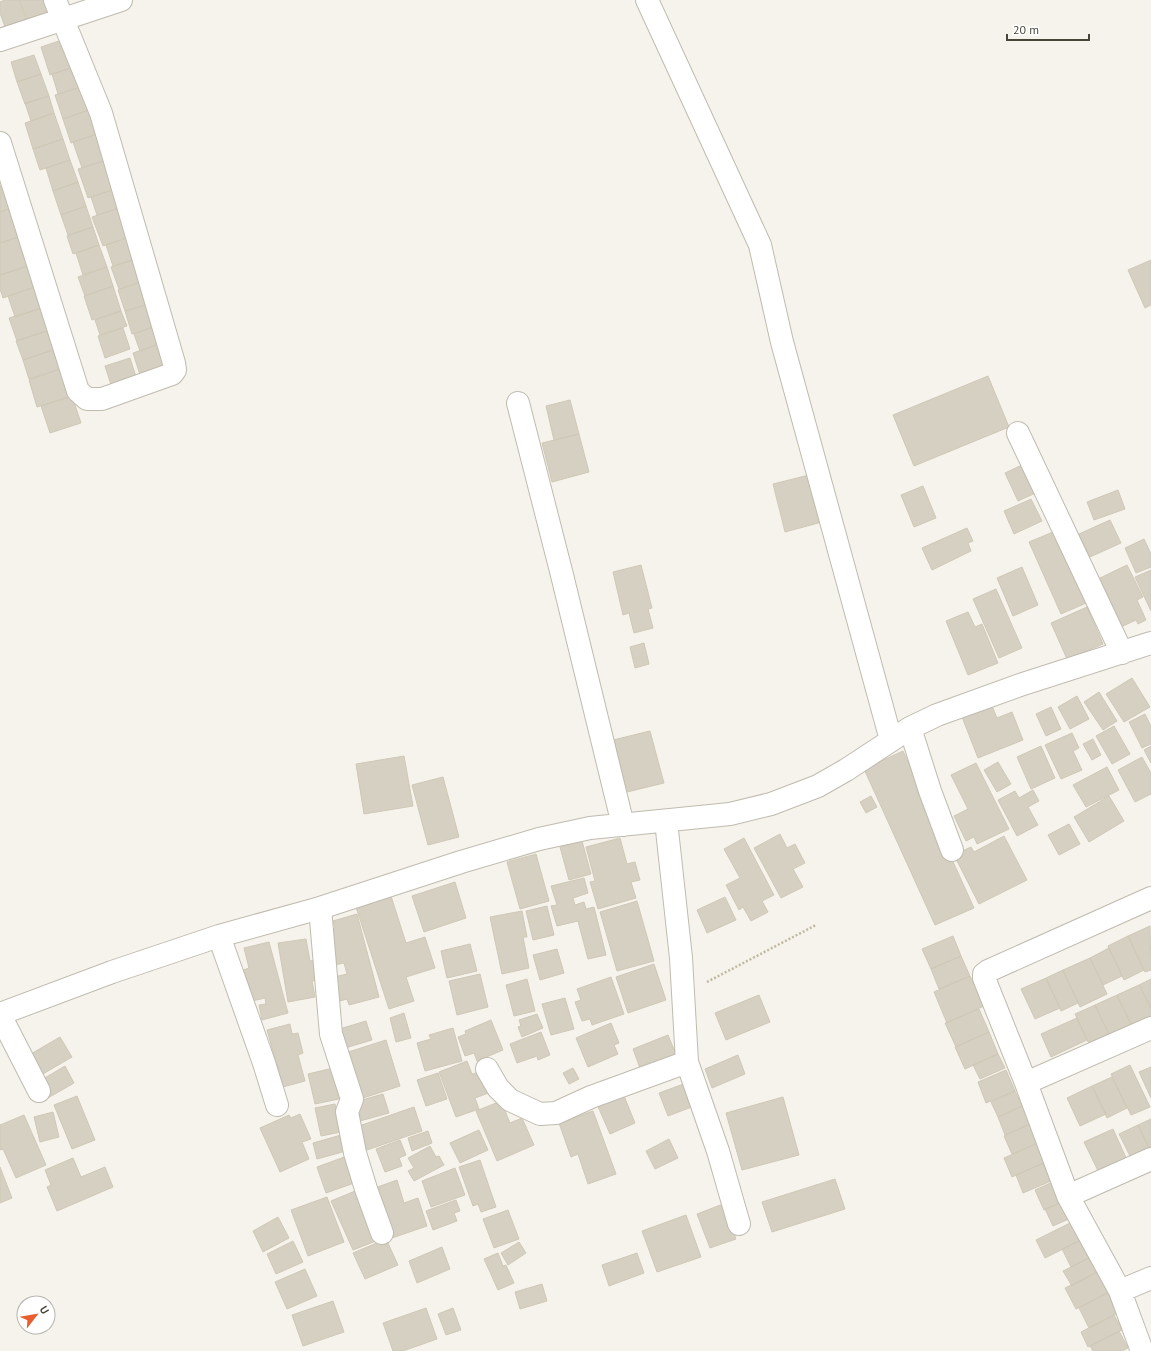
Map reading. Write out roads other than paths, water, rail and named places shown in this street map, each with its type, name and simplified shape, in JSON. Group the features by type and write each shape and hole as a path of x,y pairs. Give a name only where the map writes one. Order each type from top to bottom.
{"street":[{"path":"0,40 59,9 121,0"},
{"path":"647,0 760,245 782,342 891,740"},
{"path":"0,143 78,390 87,399 102,399 172,374 175,370 174,363 100,113 59,9"},
{"path":"518,403 623,825"},
{"path":"1018,433 1122,653"},
{"path":"38,1092 0,1014 112,972 219,936 320,908 461,862 539,839 590,828 730,814 771,804 818,786 846,770 910,728 937,715 1023,684 1151,643"},
{"path":"910,728 930,791 952,850"},
{"path":"666,821 684,995 687,1062 715,1144 739,1224"},
{"path":"1142,1351 1120,1291 1068,1196 1026,1083 984,978 984,974 1151,898"},
{"path":"320,908 331,1034 352,1099 346,1112 355,1153 382,1233"},
{"path":"219,936 264,1063 277,1105"},
{"path":"1026,1083 1151,1028"},
{"path":"487,1069 498,1088 510,1100 540,1114 556,1113 591,1097 687,1062"},
{"path":"1068,1196 1151,1159"},
{"path":"1120,1291 1151,1278"}]}
